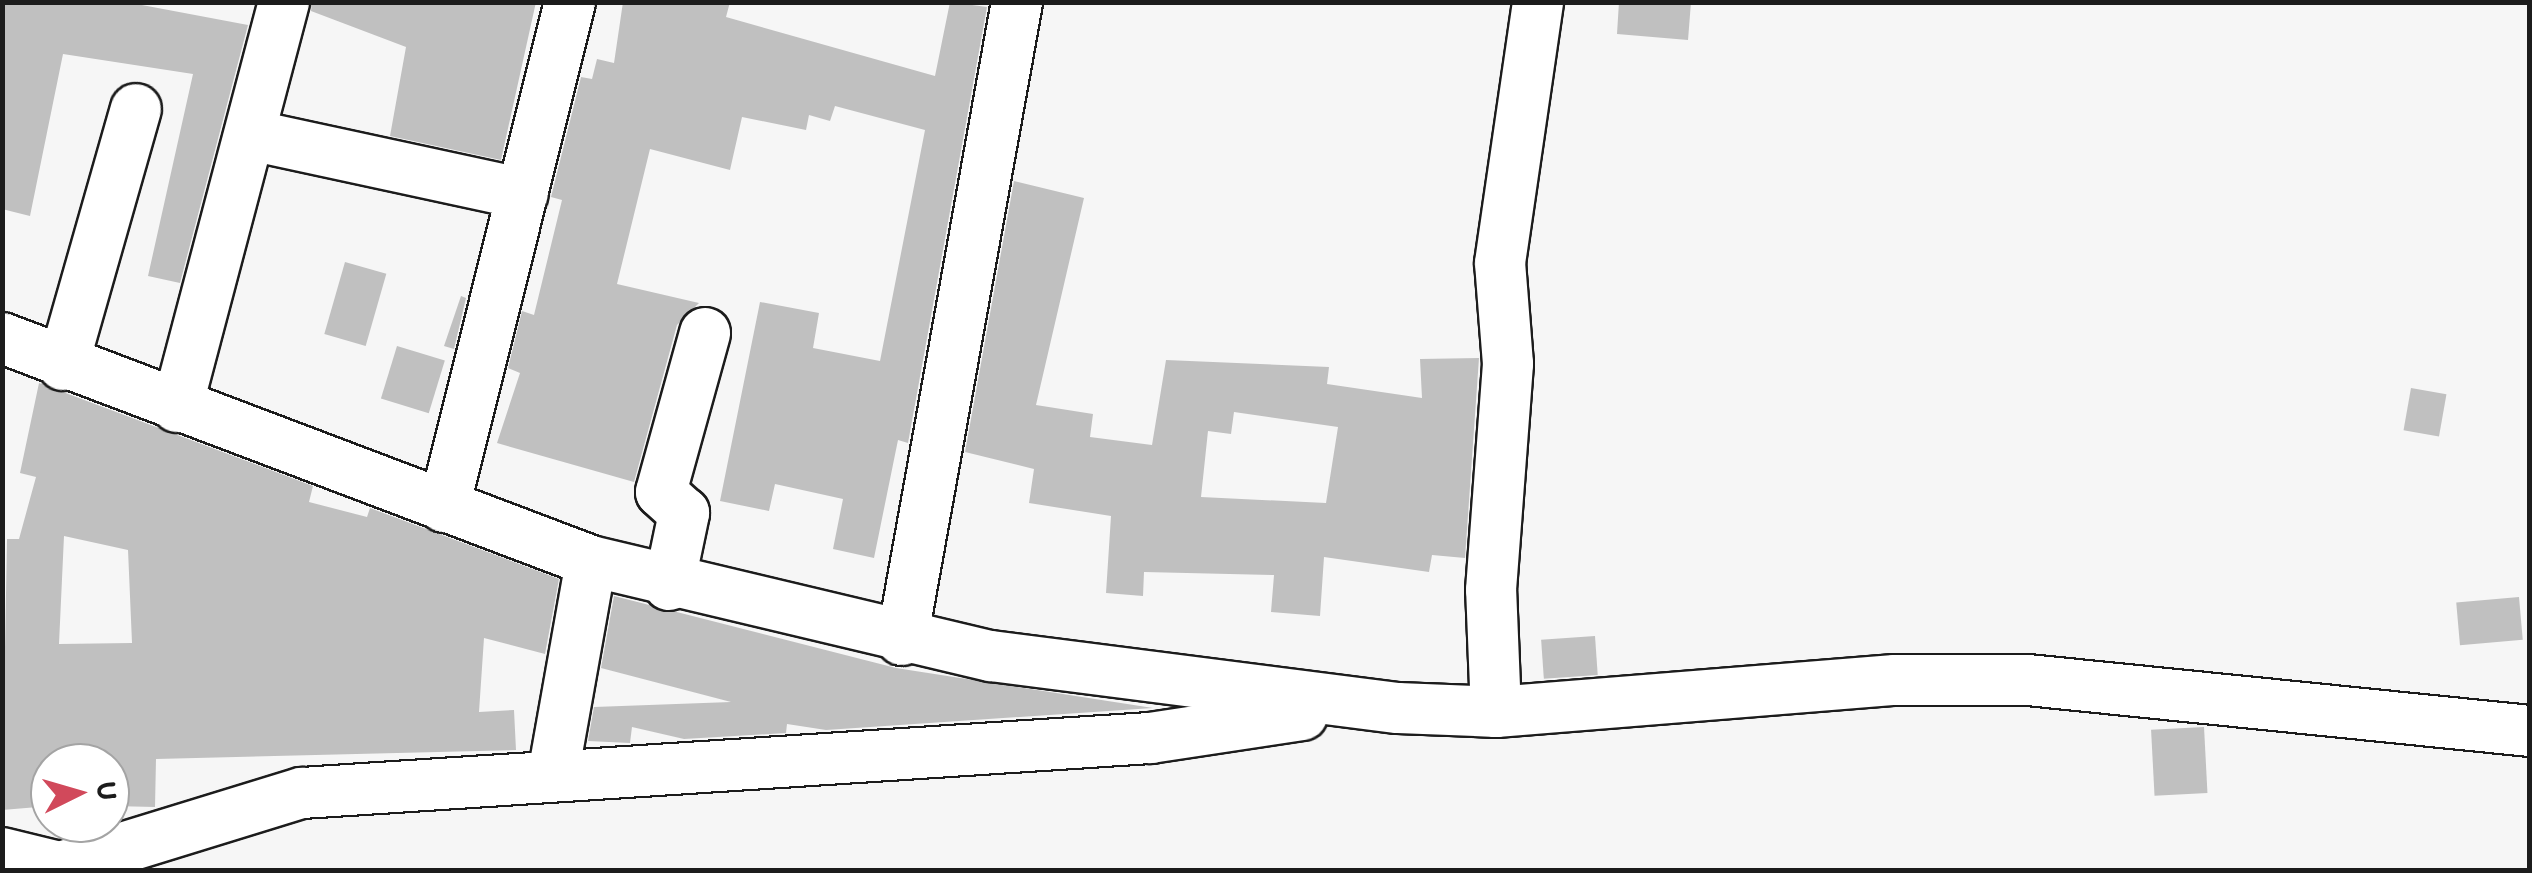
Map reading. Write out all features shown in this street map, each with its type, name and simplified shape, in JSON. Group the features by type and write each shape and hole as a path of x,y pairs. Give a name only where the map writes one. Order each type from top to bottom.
{"street":[{"path":"185,385 284,2"},
{"path":"448,484 570,2"},
{"path":"902,640 1017,2"},
{"path":"1496,712 1491,590 1508,364 1500,263 1538,2"},
{"path":"63,365 136,110"},
{"path":"251,135 523,194"},
{"path":"676,552 682,508 660,492 705,333"},
{"path":"2,338 63,365 185,385 448,484 591,560 676,552 902,640 1252,695 1496,712 1896,680 2028,680 2530,731"},
{"path":"553,775 591,560"},
{"path":"2,853 55,869 302,793 1150,738 1279,724 1344,699"}],"building":[{"path":"2,2 126,2 248,25 180,283 148,276 193,74 63,54 30,216 2,209"},
{"path":"312,2 536,2 501,160 390,136 406,47 311,11"},
{"path":"623,2 730,2 726,17 935,76 950,2 987,7 908,443 898,440 874,558 833,549 843,499 775,484 769,511 720,501 760,302 819,313 813,348 880,361 925,130 835,106 830,121 809,115 806,130 742,117 730,170 650,149 617,284 699,303 677,325 634,482 497,443 520,373 508,368 522,311 534,315 562,200 551,197 581,77 592,79 597,59 614,63"},
{"path":"1619,2 1691,2 1688,40 1617,34"},
{"path":"1014,181 1084,198 1036,405 1093,414 1090,437 1152,445 1166,360 1329,367 1327,384 1422,398 1420,359 1479,358 1465,558 1432,555 1429,572 1324,557 1320,616 1271,612 1274,575 1144,572 1143,596 1106,593 1111,516 1029,503 1034,469 965,452","holes":["1234,412 1338,427 1326,503 1201,497 1208,431 1231,434"]},
{"path":"345,262 386,274 366,346 324,334"},
{"path":"461,296 466,298 454,349 444,346"},
{"path":"397,346 445,361 429,413 381,399"},
{"path":"39,383 313,486 309,502 367,517 370,508 559,579 545,654 484,638 479,712 514,710 516,750 156,759 155,807 130,806 130,743 30,743 30,808 2,810 7,539 19,539 36,477 20,473","holes":["64,536 128,550 132,643 59,644"]},
{"path":"2411,388 2446,394 2439,437 2404,430"},
{"path":"614,596 896,668 1153,708 826,730 787,724 786,733 684,739 632,727 630,743 588,741 594,707 731,702 601,668"},
{"path":"2519,597 2523,640 2460,645 2456,602"},
{"path":"1595,636 1598,675 1544,679 1541,640"},
{"path":"2204,727 2207,793 2155,796 2151,730"}]}
